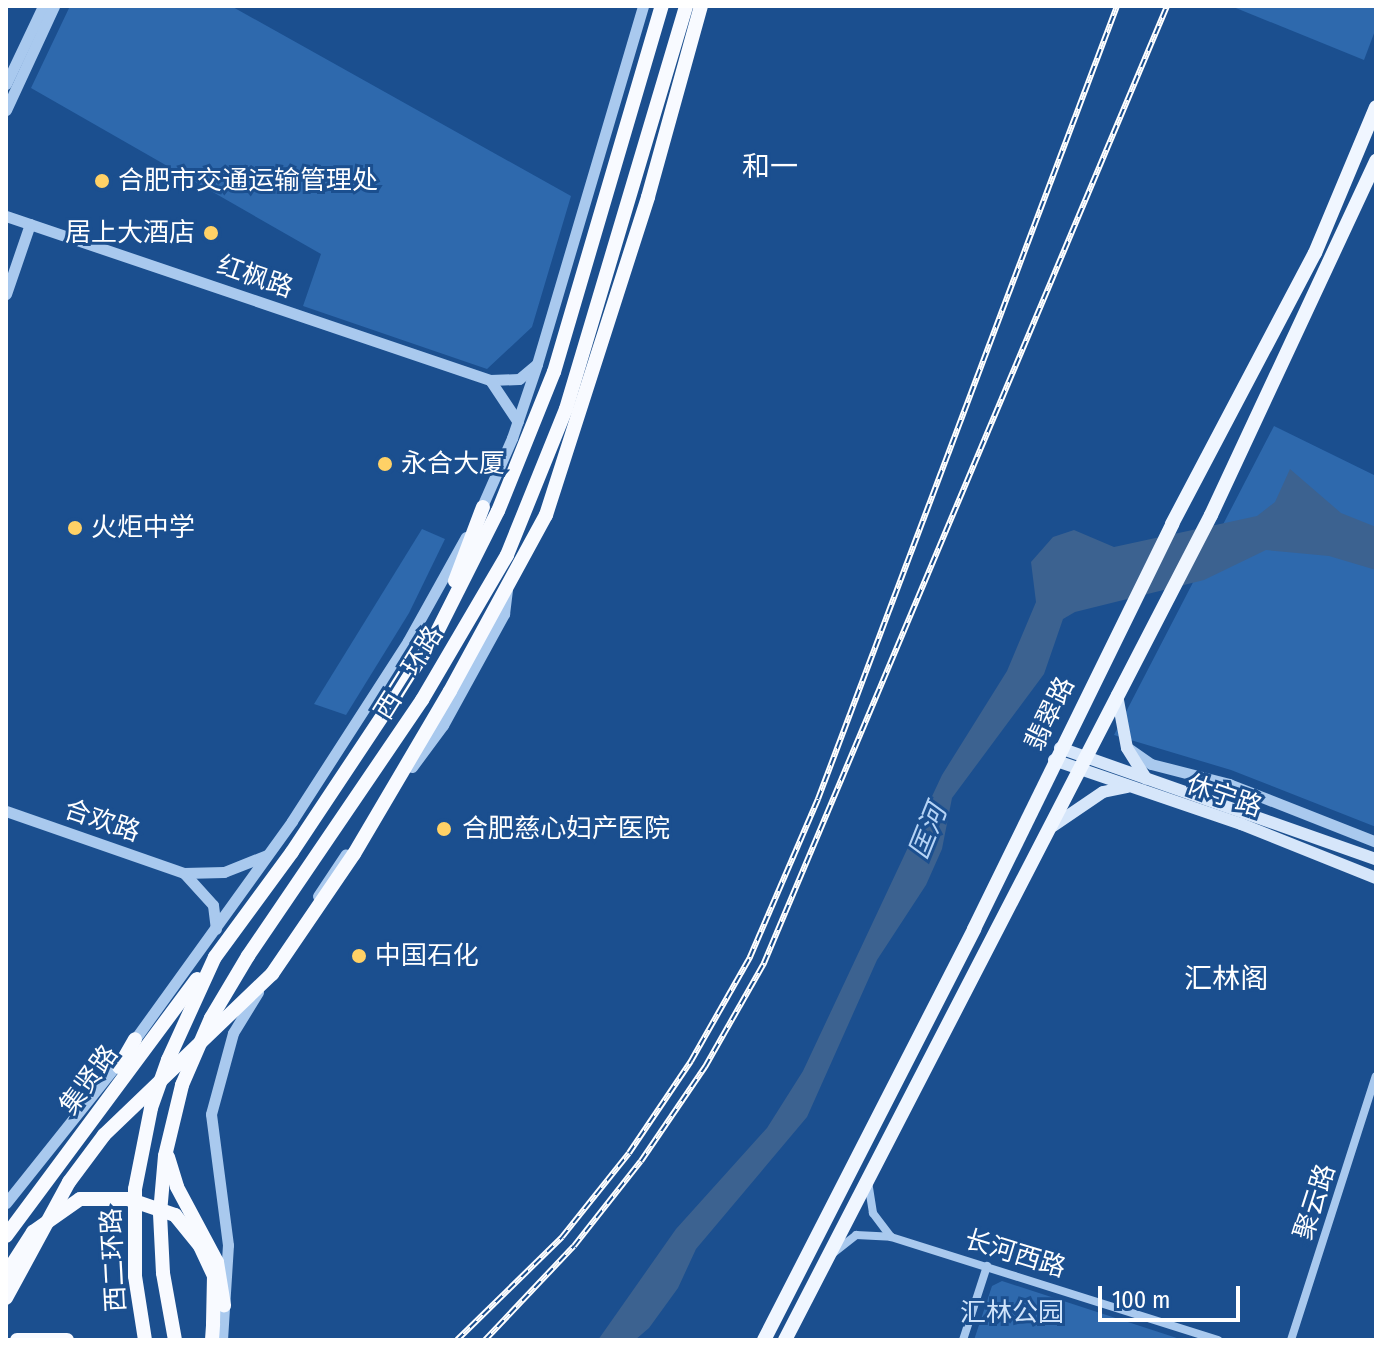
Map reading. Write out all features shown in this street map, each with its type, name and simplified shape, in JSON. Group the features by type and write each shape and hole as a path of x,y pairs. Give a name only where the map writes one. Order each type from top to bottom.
{"highway":[{"name":"西二环路","path":"145,1340 135,1276 135,1189 141,1147 168,1060 215,957 309,828 433,640 515,473 554,372 662,6"},
{"name":"西二环路","path":"450,691 546,515 575,432 701,6"},
{"name":"西二环路","path":"175,1340 161,1243 167,1145 182,1085 211,1018 422,700 506,557 566,409 686,9"},
{"path":"433,640 483,507"},
{"path":"6,1298 69,1182 104,1135 272,974 354,854 450,691 506,557"},
{"name":"集贤路","path":"6,1236 86,1124 215,957"},
{"path":"86,1124 135,1039"},
{"path":"167,1145 177,1187 217,1262 224,1305"},
{"path":"6,1274 33,1232 80,1199 128,1199 175,1215 200,1246 214,1276 212,1340"},
{"path":"17,1340 67,1340"}],"main road":[{"name":"翡翠路","path":"764,1340 974,929 1172,524 1315,253 1376,107"},
{"name":"翡翠路","path":"785,1340 1211,515 1376,161"},
{"path":"1117,695 1127,748 1146,778"},
{"name":"休宁路","path":"1057,754 1146,778 1376,859"},
{"name":"休宁路","path":"1082,763 1130,787 1376,878"},
{"path":"1047,831 1103,792 1130,787"}],"street":[{"path":"6,84 43,6"},
{"path":"6,110 54,6"},
{"path":"6,1203 135,1039 216,929 408,641 483,507 518,422 537,364 643,6"},
{"name":"红枫路","path":"6,216 490,380"},
{"path":"6,294 30,224"},
{"path":"490,380 519,379 537,364"},
{"path":"490,380 518,422"},
{"path":"222,1340 228,1245 211,1114 233,1033 331,874 443,725 504,614 508,589"},
{"path":"1127,748 1151,764 1229,784 1376,842"},
{"name":"合欢路","path":"6,811 184,873"},
{"path":"184,873 224,872 267,854"},
{"path":"184,873 213,905 216,929"},
{"name":"聚云路","path":"1291,1340 1376,1076"},
{"path":"868,1179 873,1213 891,1237"},
{"name":"长河西路","path":"828,1256 856,1235 891,1237 1218,1340"},
{"path":"963,1340 987,1266"}],"green space":[{"path":"70,6 231,6 571,196 532,327 487,369 303,306 321,254 31,88"},
{"path":"1231,6 1376,6 1376,28 1364,60"},
{"path":"1274,426 1376,476 1376,827 1231,770 1114,735"},
{"path":"422,529 445,539 409,613 346,715 314,704"},
{"name":"汇林公园","path":"1002,1281 1183,1340 974,1340 992,1286"}],"water":[{"name":"匡河","path":"1290,469 1341,513 1376,527 1376,570 1329,556 1266,550 1204,580 1075,612 1063,619 1044,674 952,798 942,849 926,885 877,960 807,1117 696,1249 678,1288 649,1328 635,1340 598,1340 676,1229 767,1128 803,1071 942,775 1007,671 1036,602 1031,562 1053,537 1074,530 1114,547 1257,516 1275,502"}],"railway":[{"path":"457,1340 562,1237 629,1153 691,1061 750,957 818,799 1117,6"},
{"path":"485,1340 574,1246 641,1161 705,1067 764,963 1167,6"}],"place":[{"name":"合肥市交通运输管理处","path":"102,181"},
{"name":"居上大酒店","path":"211,233"},
{"name":"永合大厦","path":"385,464"},
{"name":"火炬中学","path":"75,528"},
{"name":"合肥慈心妇产医院","path":"444,829"},
{"name":"中国石化","path":"359,956"}],"district":[{"name":"和一","path":"770,167"},
{"name":"汇林阁","path":"1226,979"}]}
